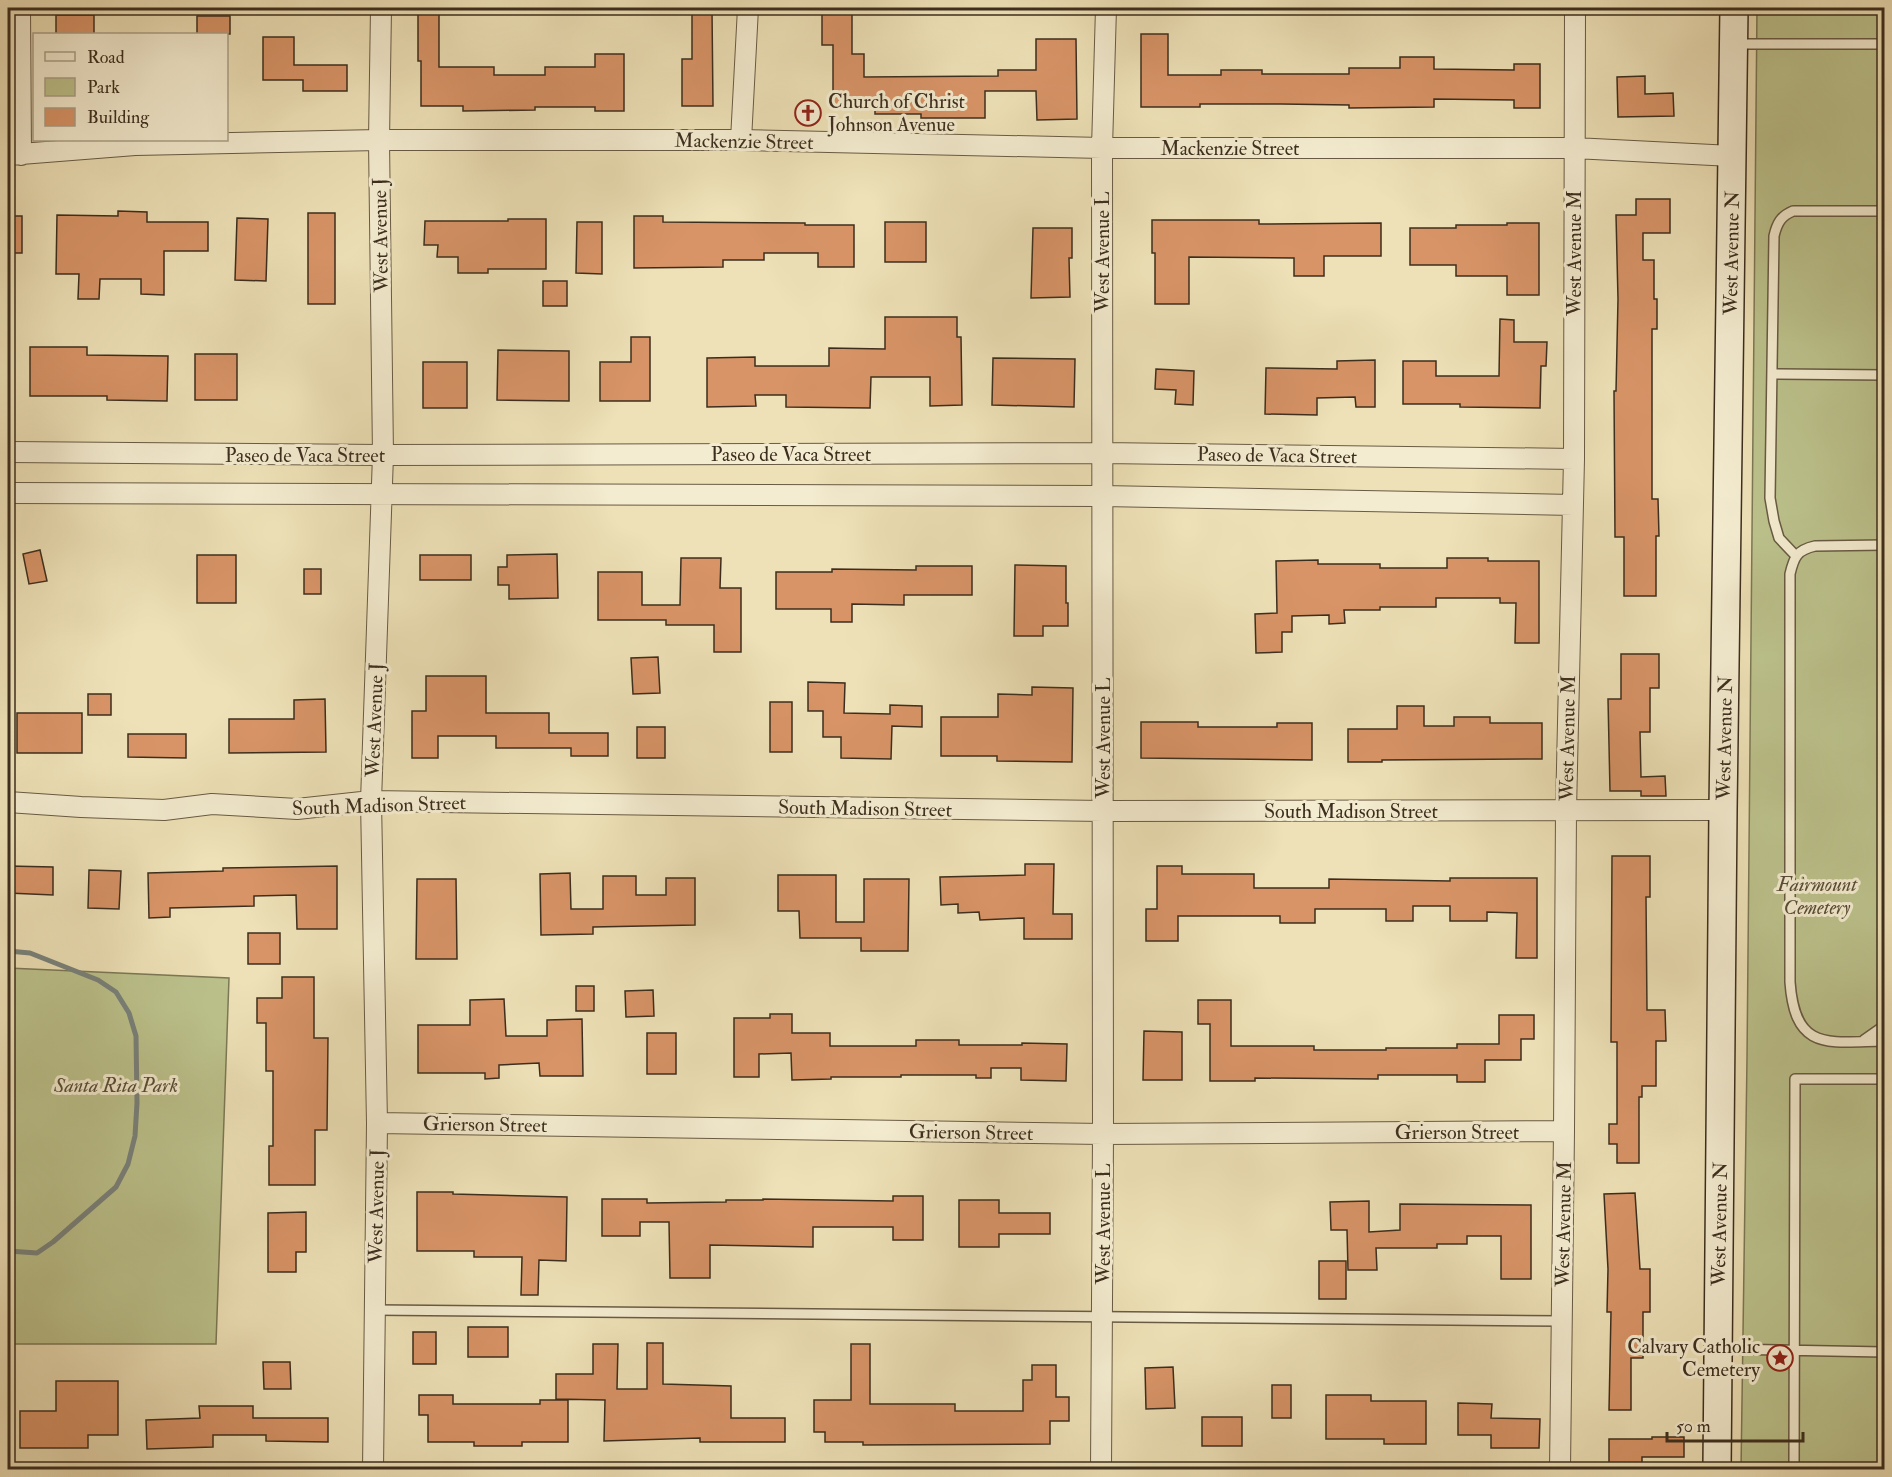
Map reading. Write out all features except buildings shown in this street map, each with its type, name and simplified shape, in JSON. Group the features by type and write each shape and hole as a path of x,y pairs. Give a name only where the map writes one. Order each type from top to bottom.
{"main road":[{"name":"West Avenue N","path":"1717,1470 1734,8"}],"street":[{"path":"14,155 20,8"},
{"name":"West Avenue J","path":"373,1470 377,1123 371,801 383,455 379,140 381,8"},
{"path":"741,140 748,8"},
{"name":"West Avenue L","path":"1101,1470 1102,147 1106,8"},
{"name":"West Avenue M","path":"1560,1470 1566,811 1574,459 1575,8"},
{"name":"Mackenzie Street","path":"14,155 135,145 379,140 741,140 1102,147 1574,147 1732,156"},
{"name":"Paseo de Vaca Street","path":"8,452 383,455 1103,453 1574,459"},
{"name":"Paseo de Vaca Street","path":"8,493 1103,496 1573,505"},
{"name":"South Madison Street","path":"8,802 164,810 212,804 297,809 371,801 1103,811 1723,810"},
{"name":"Grierson Street","path":"377,1123 1103,1134 1564,1131"}],"lane":[{"path":"1734,44 1884,44"},
{"path":"1796,556 1779,538 1770,498 1774,236 1777,224 1784,215 1793,211 1884,211"},
{"path":"1772,374 1884,375"},
{"path":"1884,545 1804,548 1794,559 1790,574 1791,998 1794,1013 1799,1024 1819,1039 1884,1041"},
{"path":"1862,1041 1884,1026"},
{"path":"1794,1470 1796,1079 1884,1079"},
{"path":"375,1310 1562,1321"},
{"path":"1718,1348 1884,1352"}],"green space":[{"name":"Fairmount Cemetery","path":"1757,8 1884,8 1884,1469 1741,1470"},
{"name":"Santa Rita Park","path":"8,968 229,978 216,1344 8,1344"}],"waterway":[{"path":"8,951 30,953 98,980 116,992 129,1013 136,1036 137,1103 135,1136 128,1164 116,1187 53,1242 37,1253 8,1251"}],"place":[{"name":"Church of Christ Johnson Avenue","path":"808,113"},
{"name":"Calvary Catholic Cemetery","path":"1780,1358"}]}
